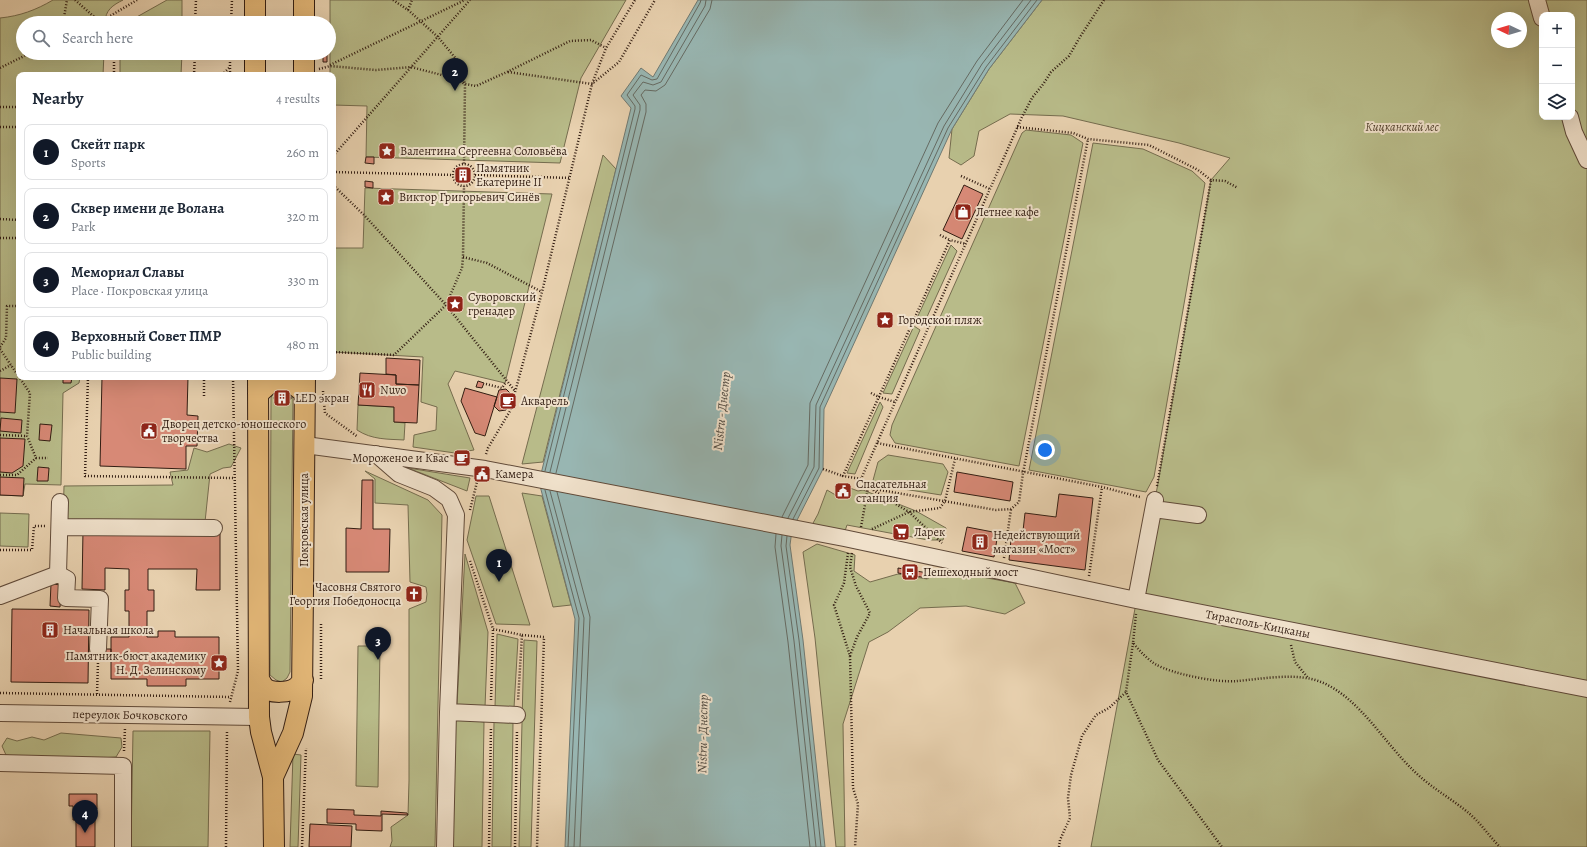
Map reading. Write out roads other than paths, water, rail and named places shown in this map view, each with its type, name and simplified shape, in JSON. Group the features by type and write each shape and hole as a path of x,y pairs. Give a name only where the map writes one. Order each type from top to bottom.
{"main road":[{"path":"255,0 255,16"},
{"path":"304,0 304,16"},
{"path":"255,60 255,72"},
{"path":"306,60 310,72"},
{"path":"258,385 270,383 292,383 311,385"},
{"name":"Покровская улица","path":"258,385 259,717 261,732 273,777 274,847"},
{"name":"Покровская улица","path":"273,777 293,733 300,709 303,680 304,445 311,385"},
{"path":"259,679 264,687 268,690 275,691 291,691 303,680"}],"street":[{"path":"1537,0 1540,12"},
{"path":"1571,120 1574,132 1587,160"},
{"name":"Тирасполь-Кицканы","path":"304,445 485,469 844,538 1137,600 1587,689"},
{"path":"376,454 399,474 434,488 449,499 456,515 448,712 445,847"},
{"path":"58,574 60,502"},
{"path":"1137,600 1154,505 1198,515"},
{"path":"60,527 214,528"},
{"path":"0,596 58,574 67,579 66,598 100,599 98,654"},
{"path":"448,712 517,715"},
{"name":"переулок Бочковского","path":"0,713 259,717"},
{"path":"0,763 124,766 123,847"}],"water":[{"name":"Nistru - Днестр","path":"698,0 1042,0 989,69 952,129 824,409 823,469 792,530 790,545 803,640 825,847 565,847 575,619 539,482 631,108 621,96 641,68 653,77"}],"place":[{"name":"Сквер имени де Волана","path":"455,91"},
{"name":"Валентина Сергеевна Соловьёва","path":"387,151"},
{"name":"Памятник Екатерине II","path":"463,175"},
{"name":"Виктор Григорьевич Синёв","path":"386,197"},
{"name":"Летнее кафе","path":"963,212"},
{"name":"Суворовский гренадер","path":"455,304"},
{"name":"Городской пляж","path":"885,320"},
{"name":"Nuvo","path":"367,390"},
{"name":"LED экран","path":"282,398"},
{"name":"Акварель","path":"508,401"},
{"name":"Дворец детско-юношеского творчества","path":"149,431"},
{"name":"Мороженое и Квас","path":"462,458"},
{"name":"Камера","path":"482,474"},
{"name":"Спасательная станция","path":"843,491"},
{"name":"Ларек","path":"901,532"},
{"name":"Недействующий магазин «Мост»","path":"980,542"},
{"name":"Пешеходный мост","path":"910,572"},
{"name":"Скейт парк","path":"499,582"},
{"name":"Часовня Святого Георгия Победоносца","path":"414,594"},
{"name":"Начальная школа","path":"50,630"},
{"name":"Мемориал Славы","path":"378,660"},
{"name":"Памятник-бюст академику Н. Д. Зелинскому","path":"219,663"},
{"name":"Верховный Совет ПМР","path":"85,833"}],"park label":[{"name":"Кицканский лес","path":"1402,127"}]}
